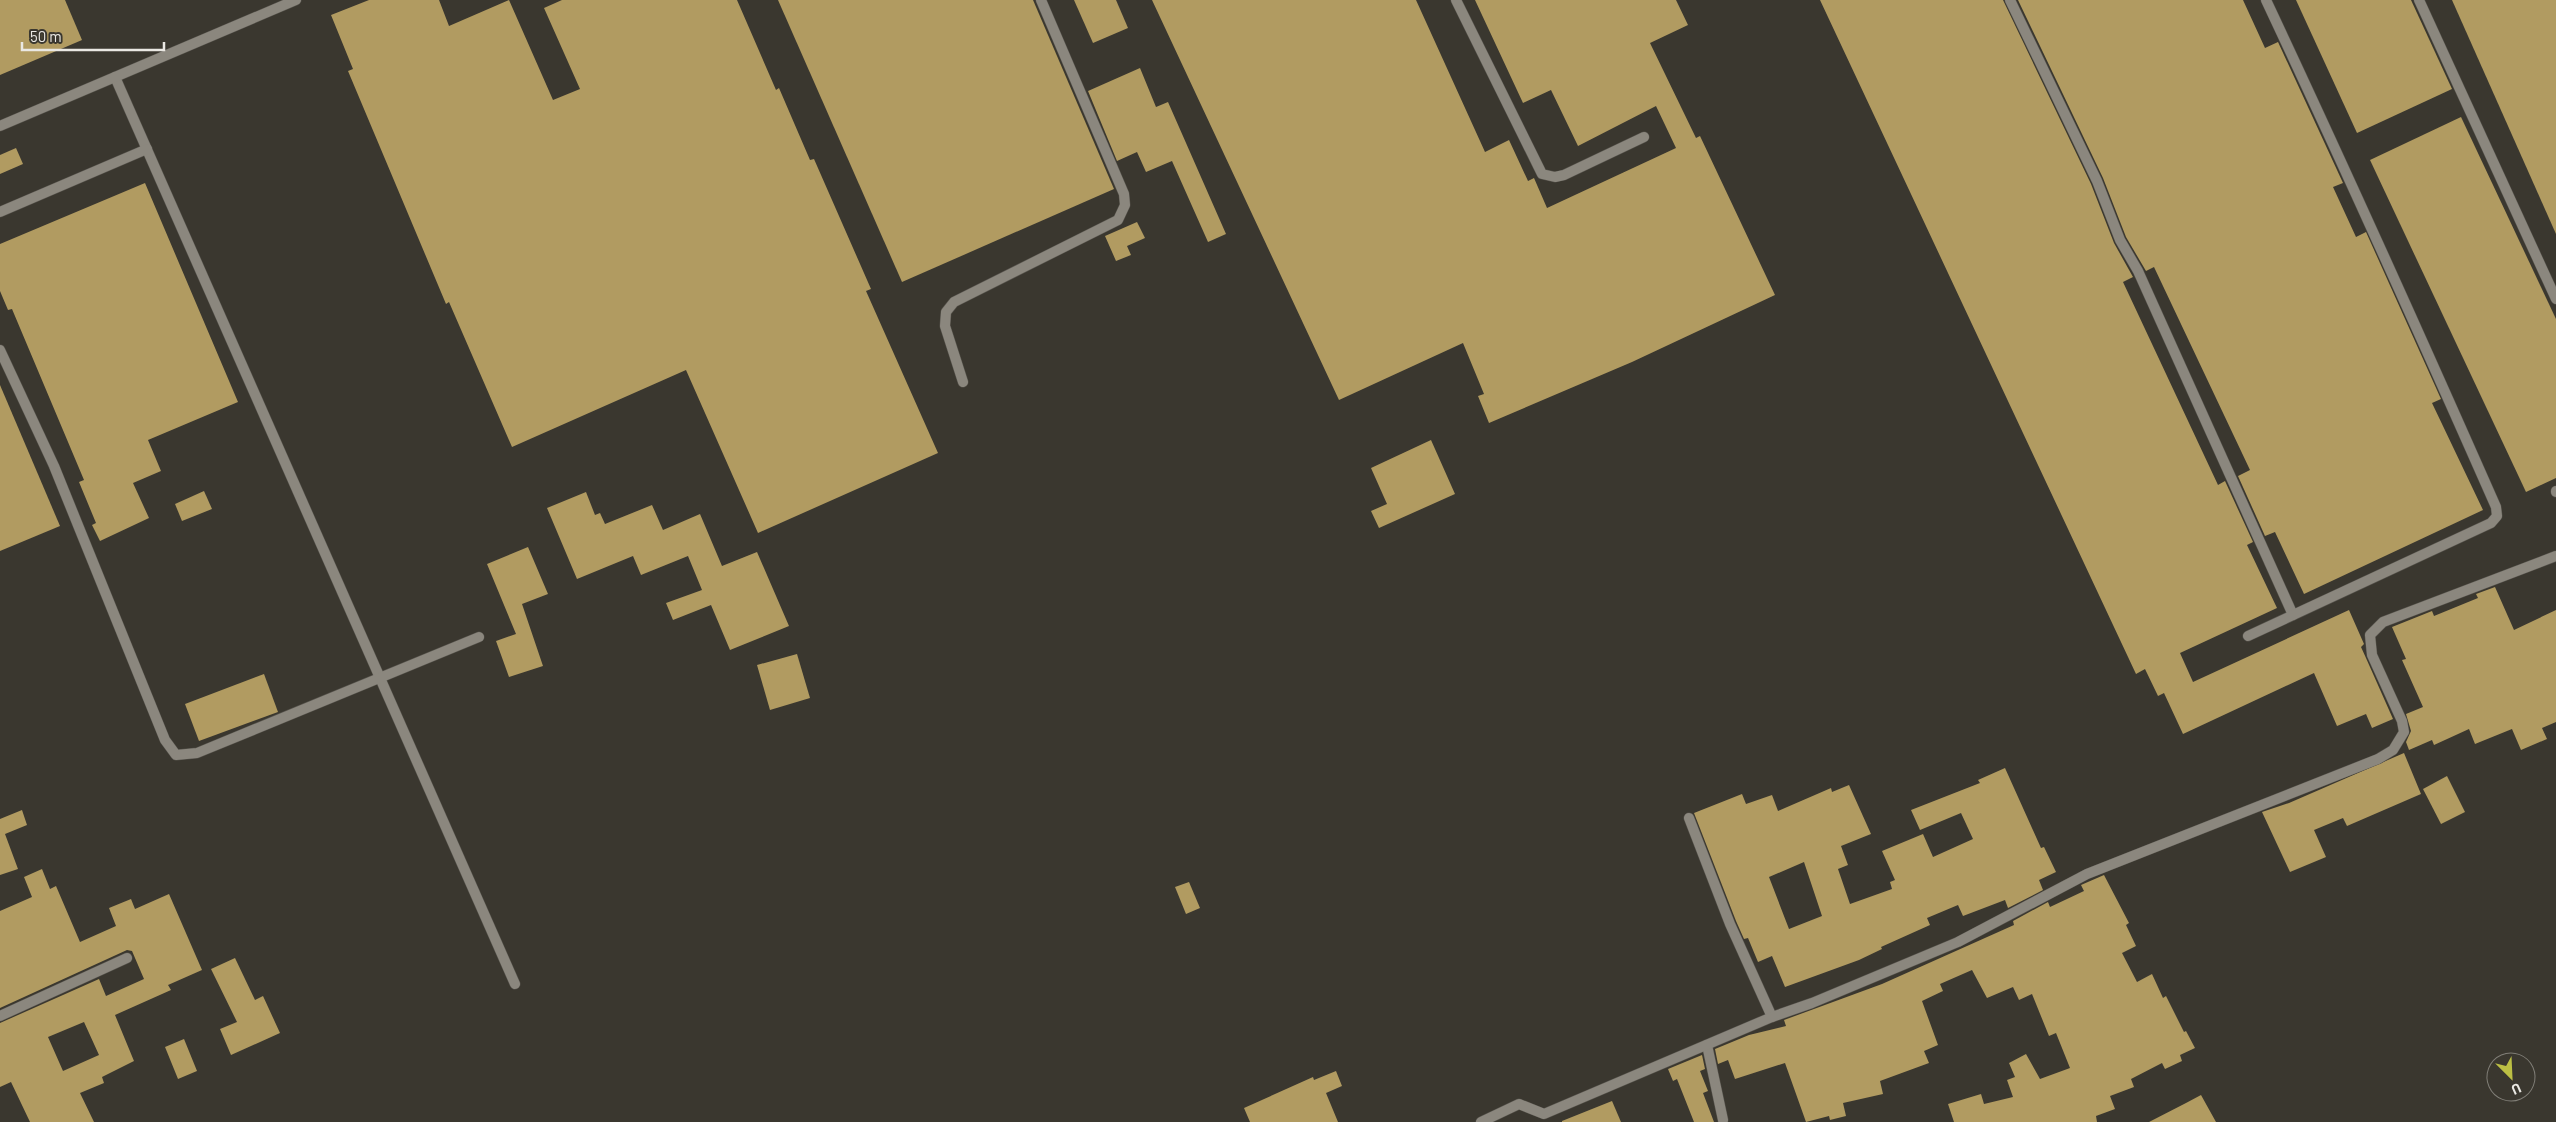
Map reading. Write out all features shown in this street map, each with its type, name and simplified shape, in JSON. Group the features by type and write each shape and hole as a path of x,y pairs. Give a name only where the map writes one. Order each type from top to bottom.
{"street":[{"path":"0,126 296,0"},
{"path":"963,382 945,326 946,312 954,302 1118,220 1125,205 1124,194 1041,0"},
{"path":"1456,0 1542,174 1564,175 1644,137"},
{"path":"2010,0 2096,180 2120,240 2138,271 2293,615"},
{"path":"2248,636 2491,523 2496,516 2496,507 2371,230 2350,179 2266,0"},
{"path":"2420,0 2556,299"},
{"path":"115,77 515,984"},
{"path":"0,212 146,149"},
{"path":"0,350 54,466 165,740 176,755 197,753 479,637"},
{"path":"1481,1122 1520,1104 1544,1114 1772,1017 1812,1003 1958,942 2087,874 2378,760 2393,750 2404,732 2402,721 2372,655 2370,634 2383,622 2556,556"},
{"path":"1689,818 1730,924 1772,1017"},
{"path":"0,1016 127,958"},
{"path":"1707,1045 1723,1120"}],"building":[{"path":"0,0 65,0 82,40 0,75"},
{"path":"369,0 439,0 449,26 509,0 553,100 580,89 544,8 562,0 737,0 776,90 779,88 810,160 814,159 871,289 866,291 938,453 758,533 686,370 512,447 449,302 446,304 348,71 353,69 331,15"},
{"path":"778,0 1033,0 1114,189 902,282"},
{"path":"1074,0 1116,0 1128,28 1093,43"},
{"path":"1152,0 1416,0 1485,152 1509,140 1528,181 1534,178 1547,208 1676,148 1656,106 1578,146 1551,90 1523,103 1475,0 1676,0 1688,25 1650,43 1696,138 1700,136 1775,295 1632,362 1489,423 1478,396 1484,394 1463,343 1339,400"},
{"path":"1820,0 2003,0 2091,184 2114,243 2133,277 2123,282 2218,485 2225,481 2253,542 2247,545 2277,608 2180,653 2193,682 2349,610 2364,644 2361,647 2393,719 2372,728 2366,714 2337,726 2314,673 2183,734 2164,693 2158,696 2145,669 2136,674"},
{"path":"2018,0 2243,0 2265,48 2278,42 2343,183 2333,187 2356,237 2366,232 2441,399 2432,403 2483,510 2304,594 2275,532 2265,536 2238,476 2250,470 2154,267 2146,271 2126,237 2103,178"},
{"path":"2296,0 2411,0 2452,89 2357,133"},
{"path":"2452,0 2556,0 2556,234"},
{"path":"1140,68 1156,107 1168,102 1226,234 1208,242 1172,161 1146,172 1137,152 1117,161 1088,91"},
{"path":"2461,117 2556,319 2556,478 2526,492 2370,160"},
{"path":"16,148 23,164 0,174 0,155"},
{"path":"145,183 238,402 148,440 161,471 133,483 149,518 100,541 92,525 96,523 79,482 84,480 12,309 8,310 0,291 0,244"},
{"path":"1137,222 1145,238 1127,246 1131,255 1116,261 1105,236"},
{"path":"0,385 60,526 0,551"},
{"path":"1431,440 1455,494 1379,528 1371,511 1387,504 1371,468"},
{"path":"204,491 212,509 182,521 175,504"},
{"path":"586,492 595,515 600,513 605,524 652,505 663,530 700,514 722,566 757,552 789,626 730,650 711,605 673,620 666,603 702,590 688,556 641,575 633,556 577,579 547,508"},
{"path":"528,547 548,594 522,604 543,666 509,677 496,641 516,634 487,564"},
{"path":"2495,587 2514,630 2556,610 2556,722 2542,728 2547,739 2521,750 2512,729 2475,744 2469,729 2434,745 2432,740 2409,750 2406,742 2411,731 2406,714 2423,707 2402,660 2406,659 2392,627 2432,611 2434,616 2478,598 2476,594"},
{"path":"797,654 810,698 770,710 757,665"},
{"path":"264,674 278,712 199,741 185,704"},
{"path":"2404,753 2421,794 2347,826 2343,818 2314,830 2326,857 2290,872 2262,812 2289,803"},
{"path":"2005,768 2041,848 2044,847 2056,872 2039,880 2043,890 2008,908 2005,900 1963,916 1958,905 1927,918 1930,925 1881,947 1882,949 1859,960 1785,987 1772,956 1758,962 1748,938 1744,939 1694,813 1742,794 1746,804 1772,795 1778,811 1831,788 1832,792 1849,785 1871,834 1841,846 1848,865 1838,869 1850,904 1892,889 1890,882 1895,880 1882,851 1923,834 1933,857 1973,839 1961,813 1920,830 1911,810 1980,783 1978,780","holes":["1804,862 1822,916 1789,929 1769,877"]},
{"path":"2447,776 2465,812 2441,824 2423,789"},
{"path":"22,810 27,825 5,834 18,869 0,875 0,819"},
{"path":"42,869 50,889 56,886 80,942 116,926 109,908 131,899 135,909 169,894 202,970 168,985 171,990 115,1015 134,1061 102,1077 104,1083 80,1093 94,1122 30,1122 11,1082 0,1087 0,1023 99,979 106,996 144,979 132,951 127,950 0,1008 0,911 32,897 24,877","holes":["84,1022 99,1055 63,1071 48,1037"]},
{"path":"2104,875 2129,923 2126,925 2136,946 2122,953 2137,982 2152,974 2163,998 2166,996 2184,1032 2186,1031 2195,1048 2180,1055 2182,1061 2165,1069 2162,1063 2131,1079 2134,1087 2110,1096 2115,1109 2096,1116 2097,1122 1954,1122 1948,1104 1981,1094 1984,1104 2013,1097 2007,1080 2015,1077 2009,1063 2026,1054 2040,1079 2070,1068 2056,1033 2049,1036 2032,994 2019,1000 2013,987 1987,998 1972,970 1940,984 1943,991 1922,1001 1938,1045 1924,1051 1929,1063 1880,1081 1883,1094 1843,1103 1846,1116 1830,1120 1829,1116 1806,1122 1785,1063 1735,1079 1728,1060 1718,1064 1715,1049 1749,1035 1786,1026 1784,1020 1882,984 2014,925 2013,921 2048,902 2050,907 2084,891 2081,885"},
{"path":"1189,882 1200,908 1186,914 1175,887"},
{"path":"235,958 255,1000 263,996 280,1033 231,1055 220,1029 237,1022 211,969"},
{"path":"184,1039 197,1071 178,1079 165,1047"},
{"path":"1702,1055 1705,1069 1700,1071 1708,1091 1703,1093 1714,1122 1694,1122 1677,1079 1673,1081 1668,1069"},
{"path":"1336,1071 1342,1086 1326,1093 1338,1122 1250,1122 1244,1108 1313,1077 1314,1080"},
{"path":"2201,1095 2216,1122 2149,1122 2186,1103"},
{"path":"1612,1101 1621,1122 1562,1122 1562,1121"}]}
